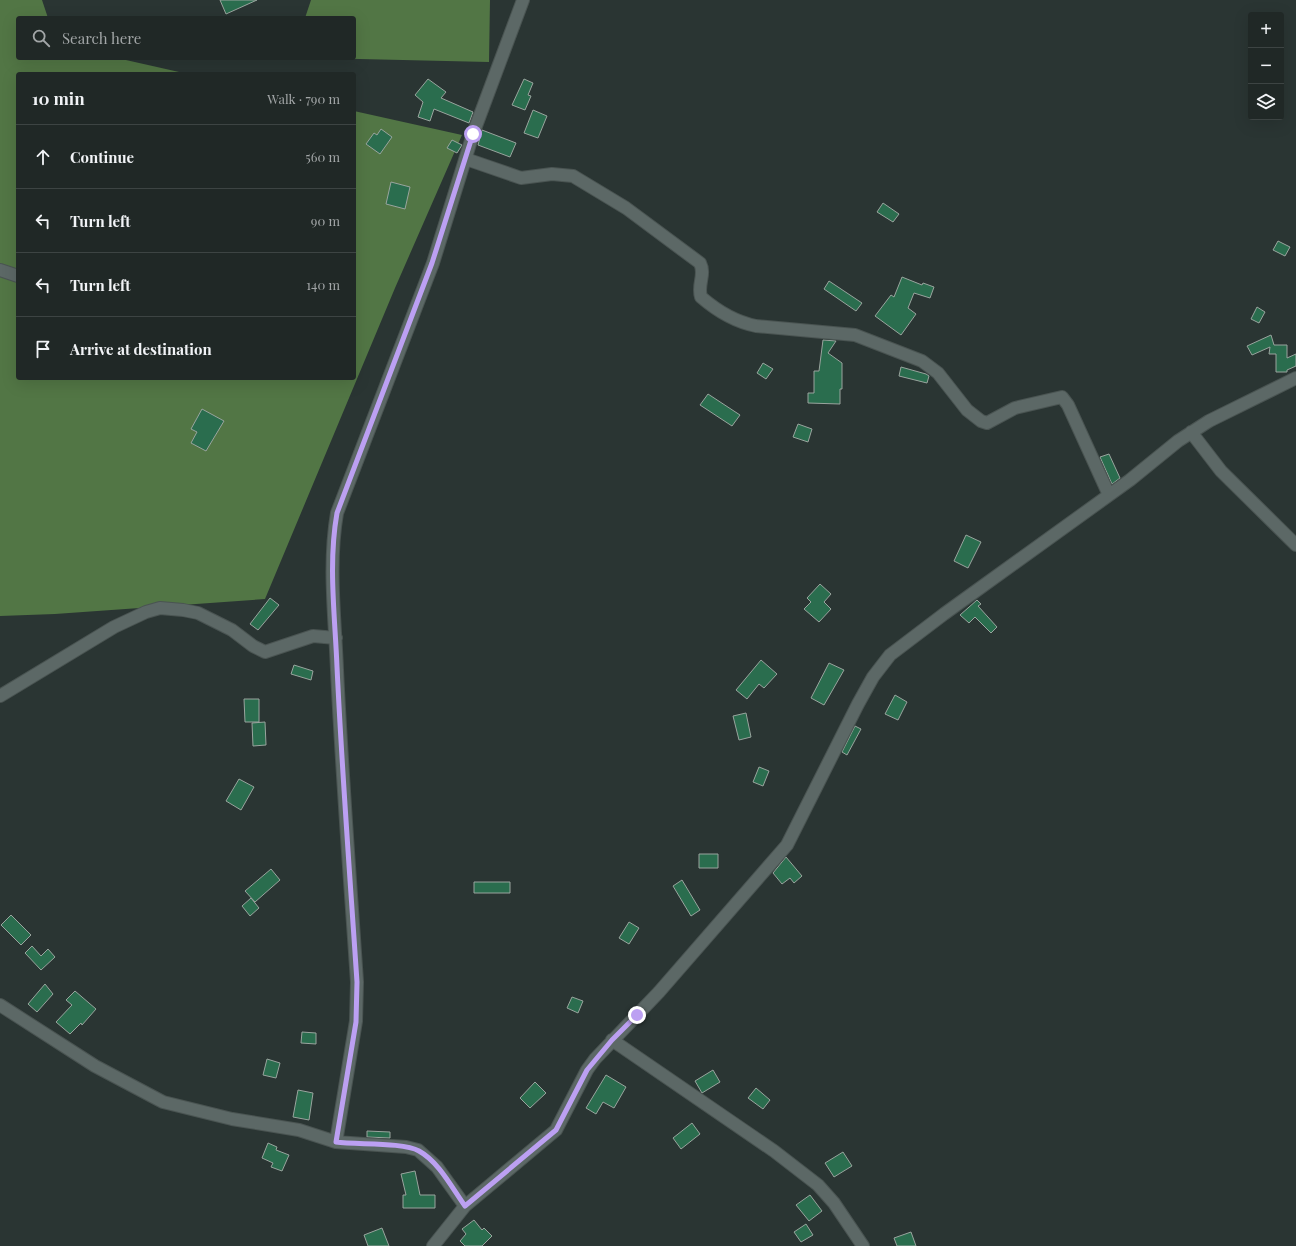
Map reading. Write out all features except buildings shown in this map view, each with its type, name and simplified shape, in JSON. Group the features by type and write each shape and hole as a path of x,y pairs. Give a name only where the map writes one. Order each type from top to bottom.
{"street":[{"path":"336,1142 356,1022 357,982 341,747 336,638 332,544 337,513 432,263 476,126 523,0"},
{"path":"466,159 521,178 552,174 573,176 626,208 700,263 703,269 699,292 701,297 732,318 746,324 756,326 855,335 922,361 938,372 967,410 981,421 987,423 1015,408 1062,397 1068,405 1109,495"},
{"path":"0,270 16,275"},
{"path":"433,1246 465,1206 556,1130 587,1070 612,1040 654,996 787,845 858,704 873,677 887,659 944,614 1109,495 1191,432 1296,378"},
{"path":"1191,432 1229,480 1296,545"},
{"path":"0,696 114,627 146,612 160,608 183,610 198,614 232,630 253,646 265,652 312,636 336,638"},
{"path":"0,1005 95,1066 163,1102 232,1119 299,1130 336,1142 406,1147 418,1150 437,1167 465,1206"},
{"path":"612,1040 774,1151 818,1185 834,1203 863,1246"}],"green space":[{"path":"0,0 42,0 47,16 16,16 16,60 126,60 179,72 16,72 16,380 356,380 356,111 462,135 395,288 265,599 55,614 0,616"},
{"path":"311,0 490,0 489,62 356,59 356,16 306,16"}],"route":[{"path":"473,134 450,212 337,513 334,529 332,544 332,572 341,747 357,982 356,1022 336,1142 406,1147 418,1150 437,1167 465,1206 556,1130 587,1070 612,1040 637,1015"}]}
